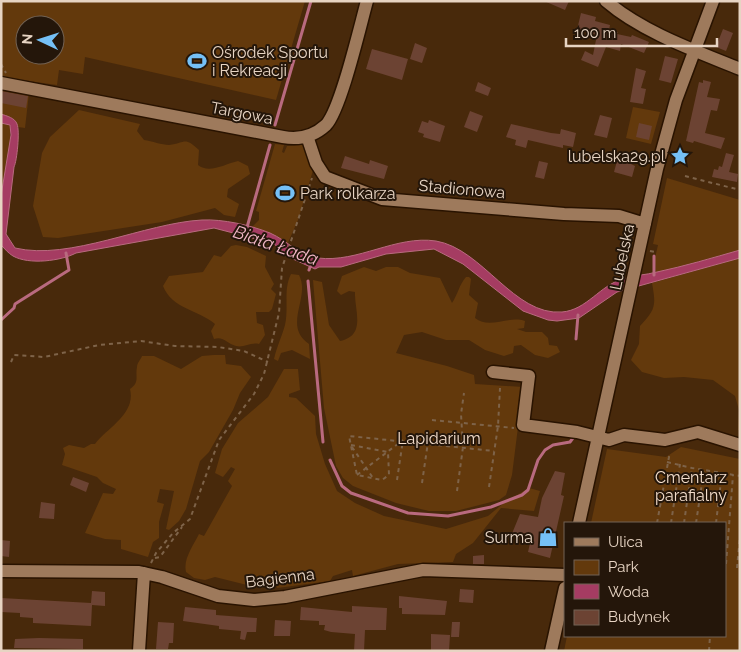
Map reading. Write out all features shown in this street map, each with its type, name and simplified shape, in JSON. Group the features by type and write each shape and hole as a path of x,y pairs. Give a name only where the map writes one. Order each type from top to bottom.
{"street":[{"path":"307,136 326,124 334,111 367,1"},
{"path":"606,1 626,17 693,50 740,69"},
{"name":"Lubelska","path":"579,522 667,132 693,50 713,1"},
{"name":"Targowa","path":"4,78 20,86 283,138 307,136"},
{"name":"Stadionowa","path":"307,136 316,163 325,177 382,199 564,214 619,216 645,224"},
{"path":"493,372 529,376 522,425 577,432 609,440 624,435 665,440 698,432 740,445"},
{"name":"Bagienna","path":"1,570 144,573 218,596 254,600 285,597 423,570 564,575"},
{"path":"139,651 144,573"},
{"path":"550,651 564,592"}],"path":[{"path":"1,64 4,78"},
{"path":"155,558 160,557 195,509 219,440 254,394 268,362 278,313 284,262 301,216 313,174"},
{"path":"684,176 740,190"},
{"path":"650,251 655,252"},
{"path":"11,362 14,355 44,357 98,345 141,341 175,346 218,347 244,351 268,362"},
{"path":"488,487 498,426 500,388"},
{"path":"456,491 463,447 464,393"},
{"path":"432,420 518,429 522,425"},
{"path":"357,474 349,436 428,442 494,451"},
{"path":"357,474 403,440"},
{"path":"397,480 403,440"},
{"path":"422,483 428,442"},
{"path":"351,445 388,452"},
{"path":"351,445 373,478"},
{"path":"388,452 389,475"},
{"path":"657,522 668,456 666,456"},
{"path":"667,462 740,476"},
{"path":"671,522 680,464"},
{"path":"684,522 692,468"},
{"path":"696,522 704,470"},
{"path":"357,474 382,480 389,475 398,476"},
{"path":"716,522 722,474"},
{"path":"726,564 733,475"},
{"path":"144,573 155,558 156,553 172,533 182,527"},
{"path":"737,568 740,536"},
{"path":"709,651 710,637"}],"green space":[{"name":"Ośrodek Sportu i Rekreacji","path":"1,1 305,1 276,100 85,57 83,74 59,70 57,85 22,80 20,91 29,93 25,128 18,127 12,118 1,114"},
{"path":"633,107 660,112 651,144 626,138"},
{"path":"79,110 140,124 137,131 144,140 166,145 190,143 199,150 198,165 202,168 207,169 238,161 248,166 250,174 228,189 227,197 239,204 235,217 224,215 215,208 162,222 58,238 43,237 33,206 42,153 50,137"},
{"path":"1,123 10,125 10,150 1,196"},
{"path":"275,144 284,145 282,152 284,153 287,146 303,145 314,167 298,220 287,245 270,234 251,228 259,220 259,212 256,211"},
{"path":"667,178 740,200 740,250 656,273 655,258 658,245 653,244"},
{"path":"231,246 247,247 266,256 265,267 274,284 271,289 276,294 272,309 269,312 256,312 257,323 263,325 265,335 259,344 239,346 223,339 214,339 211,331 215,324 172,300 163,286 169,276 203,272 214,255 221,257"},
{"path":"740,258 740,430 738,430 739,410 735,396 713,380 684,377 664,378 642,372 631,360 639,344 640,326 654,306 652,283"},
{"name":"Lapidarium","path":"364,267 376,271 386,267 398,267 410,273 440,278 452,303 464,280 466,277 469,277 471,279 469,295 478,303 475,318 487,323 512,320 525,321 524,328 517,329 526,332 542,332 548,338 549,345 557,346 560,352 548,358 535,355 521,345 514,346 513,353 504,356 485,350 469,340 446,340 422,332 404,335 396,353 474,375 475,384 523,387 512,475 506,495 499,500 456,511 429,511 396,503 353,486 343,478 336,466 324,408 313,280 322,282 329,325 340,341 354,333 357,314 355,292 349,291 341,295 337,291 342,276"},
{"path":"291,274 299,275 302,284 297,320 301,337 309,344 310,359 292,350 281,353 278,361 274,359 285,325 287,286"},
{"path":"225,355 226,364 241,366 251,377 240,393 233,410 209,452 200,461 186,509 179,521 169,530 166,529 174,491 160,489 157,502 164,504 159,522 159,538 153,542 148,557 121,549 121,540 105,539 85,533 103,493 113,494 116,489 103,483 97,477 62,465 65,454 63,448 69,445 84,448 95,444 120,420 129,406 131,398 130,389 136,382 137,366 142,356 154,356 181,369 202,356"},
{"path":"284,369 298,369 300,390 289,394 289,397 296,398 315,416 316,434 325,464 337,491 355,503 384,516 446,529 488,516 505,502 529,488 540,491 534,511 501,508 473,543 456,554 453,562 398,564 353,576 352,570 333,576 330,581 277,588 276,583 247,585 215,577 205,580 194,578 186,572 185,567 189,553 199,534 204,536 232,486 228,481 235,469 231,467 223,477 215,473 222,449 238,423 268,397"},
{"name":"Cmentarz parafialny","path":"681,447 740,459 740,651 564,651 567,637 726,637 726,522 591,522 607,449 666,457"}],"water":[{"name":"Biała Łada","path":"1,114 14,120 18,128 17,153 6,234 15,248 36,251 59,250 83,246 156,227 202,220 245,225 262,230 276,236 305,254 318,258 348,257 406,242 436,241 453,247 469,256 529,304 545,310 562,312 579,307 607,286 627,278 678,267 740,250 740,258 617,292 579,318 557,321 548,320 523,311 463,264 434,249 386,254 341,267 319,267 315,269 293,259 274,244 214,228 76,253 54,260 36,261 20,259 13,256 1,245 1,196 11,135 10,125 1,123"}],"building":[{"path":"544,1 569,1 565,10"},
{"path":"581,13 596,17 595,21 610,25 609,30 618,32 617,34 631,37 632,35 649,42 644,53 621,44 620,51 606,47 598,67 581,60 585,51 593,55 597,35 577,30"},
{"path":"723,29 733,33 726,51 716,47"},
{"path":"415,43 427,48 422,63 410,59"},
{"path":"372,49 408,59 402,80 366,69"},
{"path":"665,56 678,59 671,83 659,80"},
{"path":"636,68 646,71 641,88 646,89 643,104 630,102"},
{"path":"703,80 711,82 707,97 720,99 717,111 711,110 705,133 725,138 721,149 694,141 693,143 686,141 699,82 703,83"},
{"path":"478,82 491,88 488,96 475,91"},
{"path":"1,91 28,96 26,108 1,103"},
{"path":"470,111 483,116 477,132 464,127"},
{"path":"600,115 612,118 607,138 594,135"},
{"path":"429,120 445,126 440,142 423,137 424,134 418,132 422,121 428,123"},
{"path":"639,123 652,126 649,140 636,137"},
{"path":"511,124 551,133 560,134 561,129 576,133 573,147 563,145 563,148 528,140 526,148 515,145 516,140 506,137"},
{"path":"726,153 734,155 729,172 738,174 737,182 712,177 714,169 718,170 719,166 722,167"},
{"path":"622,154 633,157 631,164 635,166 632,177 614,172 617,161 620,162"},
{"path":"345,156 369,164 370,160 388,166 384,179 341,168"},
{"path":"539,161 548,163 544,179 535,177"},
{"path":"555,471 565,473 561,495 564,496 550,558 528,552 531,539 511,536 520,514 538,517 542,498"},
{"path":"73,477 89,483 86,492 70,485"},
{"path":"41,502 55,504 54,519 39,518"},
{"path":"1,540 10,541 9,557 1,556"},
{"path":"484,555 484,564 473,564 473,556"},
{"path":"460,589 474,590 473,603 459,602"},
{"path":"92,591 105,592 105,606 92,605 91,626 33,623 33,618 20,617 20,613 1,612 1,598 91,603"},
{"path":"399,596 447,601 445,615 402,614 402,608 399,608"},
{"path":"352,606 387,608 386,630 365,630 364,651 354,651 355,634 331,632 324,630 325,625 319,625 319,621 300,620 301,607 352,612"},
{"path":"185,607 216,610 216,615 257,618 256,632 247,632 245,640 240,639 241,631 219,629 219,626 183,621"},
{"path":"275,620 291,621 290,636 274,636"},
{"path":"158,622 174,623 173,643 169,643 168,649 156,649"},
{"path":"452,622 460,622 459,637 451,637"},
{"path":"431,634 450,635 449,651 431,651"},
{"path":"15,639 83,639 83,649 14,648"}],"waterway":[{"path":"275,125 311,1"},
{"name":"Biała Łada","path":"246,231 270,145"},
{"path":"1,320 14,308 15,304 69,270 66,253"},
{"path":"654,256 654,275"},
{"name":"Biała Łada","path":"309,270 312,262"},
{"path":"308,281 323,442"},
{"path":"576,339 578,315"},
{"path":"330,460 342,486 351,493 408,513 448,516 491,507 522,495 528,490 538,460 545,450 553,445 570,442 573,438"}],"place":[{"name":"Ośrodek Sportu i Rekreacji","path":"197,61"},
{"name":"lubelska29.pl","path":"680,156"},
{"name":"Park rolkarza","path":"285,193"},
{"name":"Surma","path":"548,537"}]}
